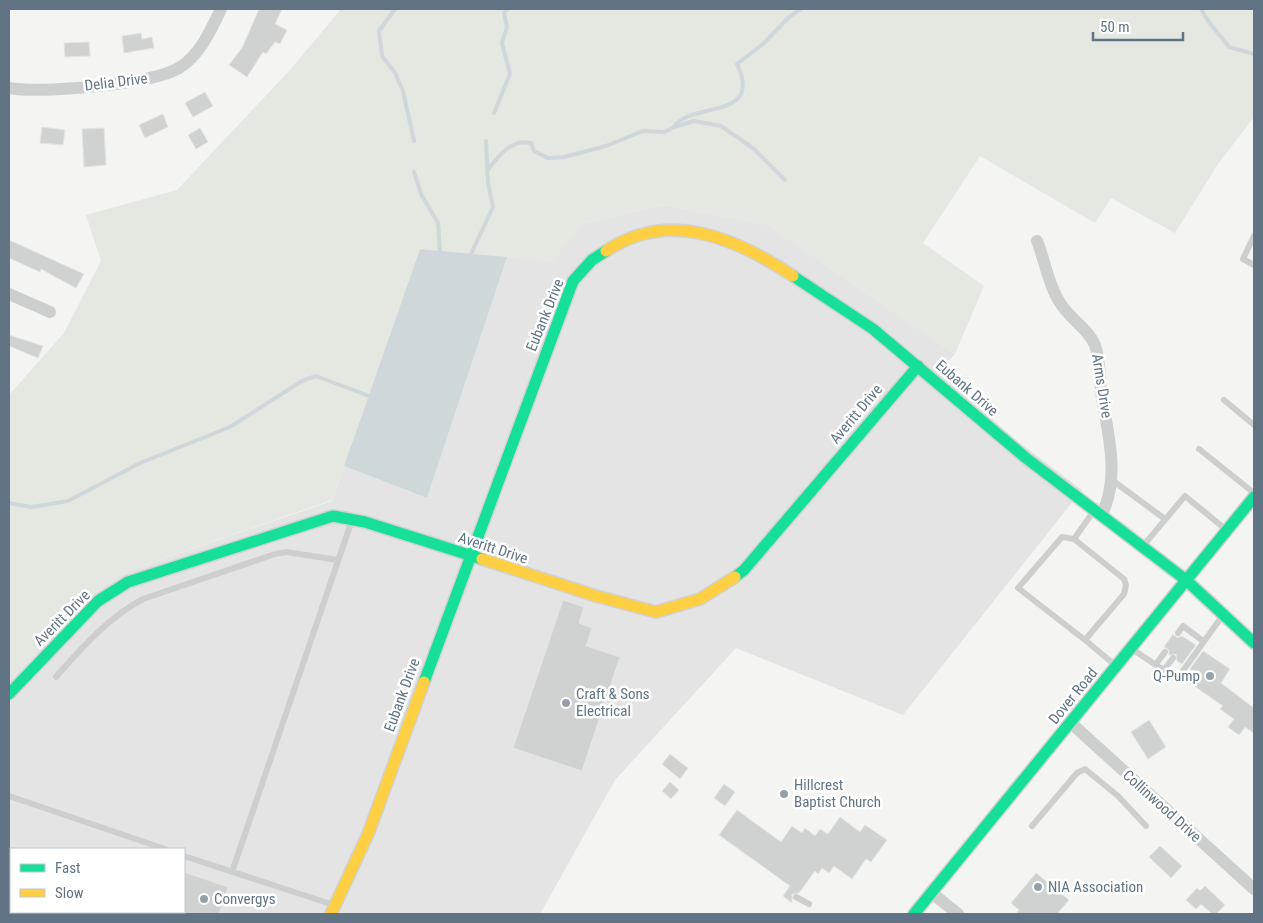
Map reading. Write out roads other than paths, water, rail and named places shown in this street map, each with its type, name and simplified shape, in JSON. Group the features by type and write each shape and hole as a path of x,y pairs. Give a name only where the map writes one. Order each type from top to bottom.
{"street":[{"name":"Delia Drive","path":"9,88 68,88 146,80 163,75 179,68 190,59 202,44 221,9"},
{"name":"Eubank Drive","path":"333,910 354,868 368,834 469,556 573,281 592,260 619,242 648,233 685,230 711,234 736,244 774,263 873,329 1026,458 1186,580 1254,642"},
{"name":"Arms Drive","path":"1036,241 1059,303 1090,338 1096,351 1108,423 1112,480 1109,502 1098,514"},
{"path":"9,294 50,312"},
{"name":"Averitt Drive","path":"9,694 98,601 128,582 334,516 596,596 656,612 700,599 727,584 744,570 918,366"},
{"name":"Dover Road","path":"914,914 1254,497"},
{"name":"Collinwood Drive","path":"1071,723 1254,889"},
{"path":"932,893 958,914"}],"lane":[{"path":"1254,236 1243,259 1254,265"},
{"path":"1224,400 1254,424"},
{"path":"1199,449 1254,492"},
{"path":"1112,480 1165,519"},
{"path":"1142,547 1185,496 1227,530"},
{"path":"1074,539 1098,514"},
{"path":"232,872 352,520"},
{"path":"1085,640 1124,594 1126,585 1124,579 1074,539 1062,537 1018,588 1117,666"},
{"path":"56,677 110,621 126,608 144,598 275,554 286,552 338,560"},
{"path":"1131,648 1177,679 1223,615"},
{"path":"1178,633 1182,626 1189,636 1203,641"},
{"path":"1156,664 1165,652"},
{"path":"1164,670 1173,658"},
{"path":"1032,826 1077,773 1085,769 1118,796 1146,826"},
{"path":"9,796 162,848"},
{"path":"185,856 333,910"},
{"path":"796,897 810,904"}],"waterway":[{"path":"395,9 379,31 382,56 395,73 403,91 414,141"},
{"path":"494,113 510,74 502,43 507,27 504,13 507,9"},
{"path":"674,127 682,119 733,102 741,94 743,82 737,64 763,44 788,18 801,9"},
{"path":"1201,9 1229,47 1254,54"},
{"path":"487,171 506,150 517,143 531,143 534,151 548,158 564,157 606,146 643,131 665,132 694,121 721,126 754,149 785,180"},
{"path":"471,254 493,207 488,184 486,141"},
{"path":"414,172 421,194 438,223 440,251"},
{"path":"9,503 31,507 68,501 140,463 230,427 302,381 316,376 369,396"}],"place":[{"name":"Q-Pump","path":"1210,676"},
{"name":"Craft & Sons Electrical","path":"566,703"},
{"name":"Hillcrest Baptist Church","path":"784,794"},
{"name":"NIA Association","path":"1038,887"},
{"name":"Convergys","path":"204,899"}]}
